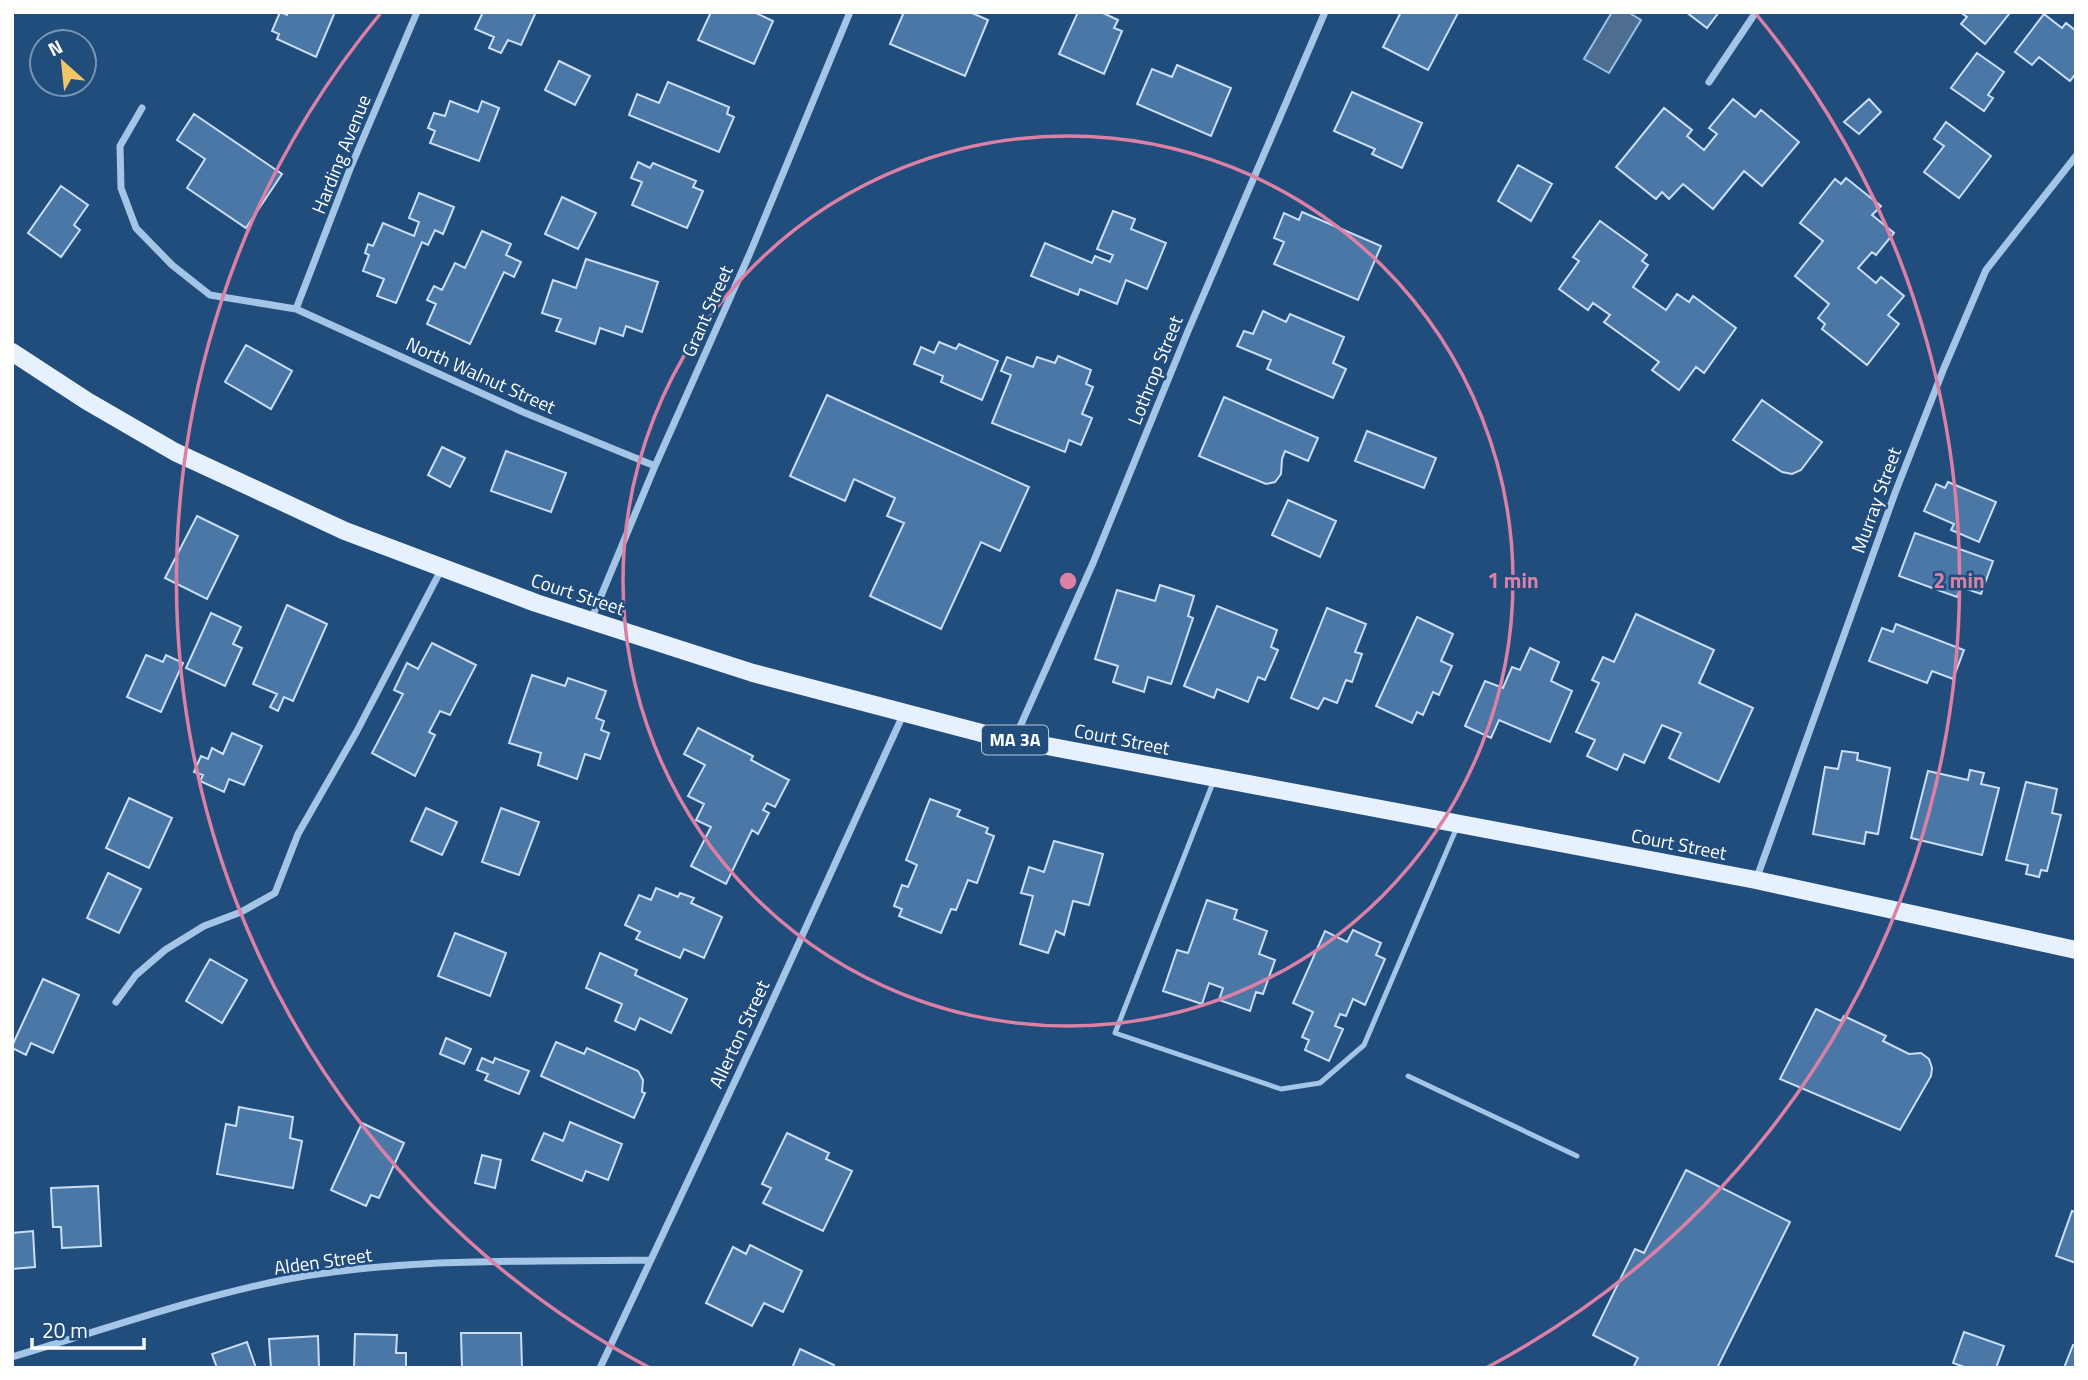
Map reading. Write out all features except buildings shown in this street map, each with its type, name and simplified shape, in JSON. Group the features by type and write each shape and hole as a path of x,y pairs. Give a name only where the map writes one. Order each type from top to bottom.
{"main road":[{"name":"Court Street","path":"12,352 87,401 175,452 345,531 590,621 752,673 1014,740 1756,880 2076,950"}],"street":[{"name":"Harding Avenue","path":"296,309 350,169 417,12"},
{"name":"Grant Street","path":"590,621 655,466 750,253 850,12"},
{"path":"1709,82 1756,12"},
{"name":"Lothrop Street","path":"1014,740 1093,563 1323,13"},
{"name":"North Walnut Street","path":"142,108 120,146 121,188 136,228 172,265 210,295 296,309 523,412 655,466"},
{"name":"Murray Street","path":"1756,880 1895,493 1986,270 2076,156"},
{"path":"116,1002 136,975 166,950 204,926 242,912 275,893 298,834 442,568"},
{"name":"Allerton Street","path":"600,1368 759,1030 904,712"},
{"name":"Alden Street","path":"12,1357 184,1305 288,1279 415,1264 649,1260"}],"lane":[{"path":"1215,778 1115,1033 1280,1090 1320,1083 1364,1045 1458,824"},
{"path":"1408,1076 1577,1156"}],"water":[{"path":"1612,12 1628,12 1641,20 1609,73 1584,59"}]}
